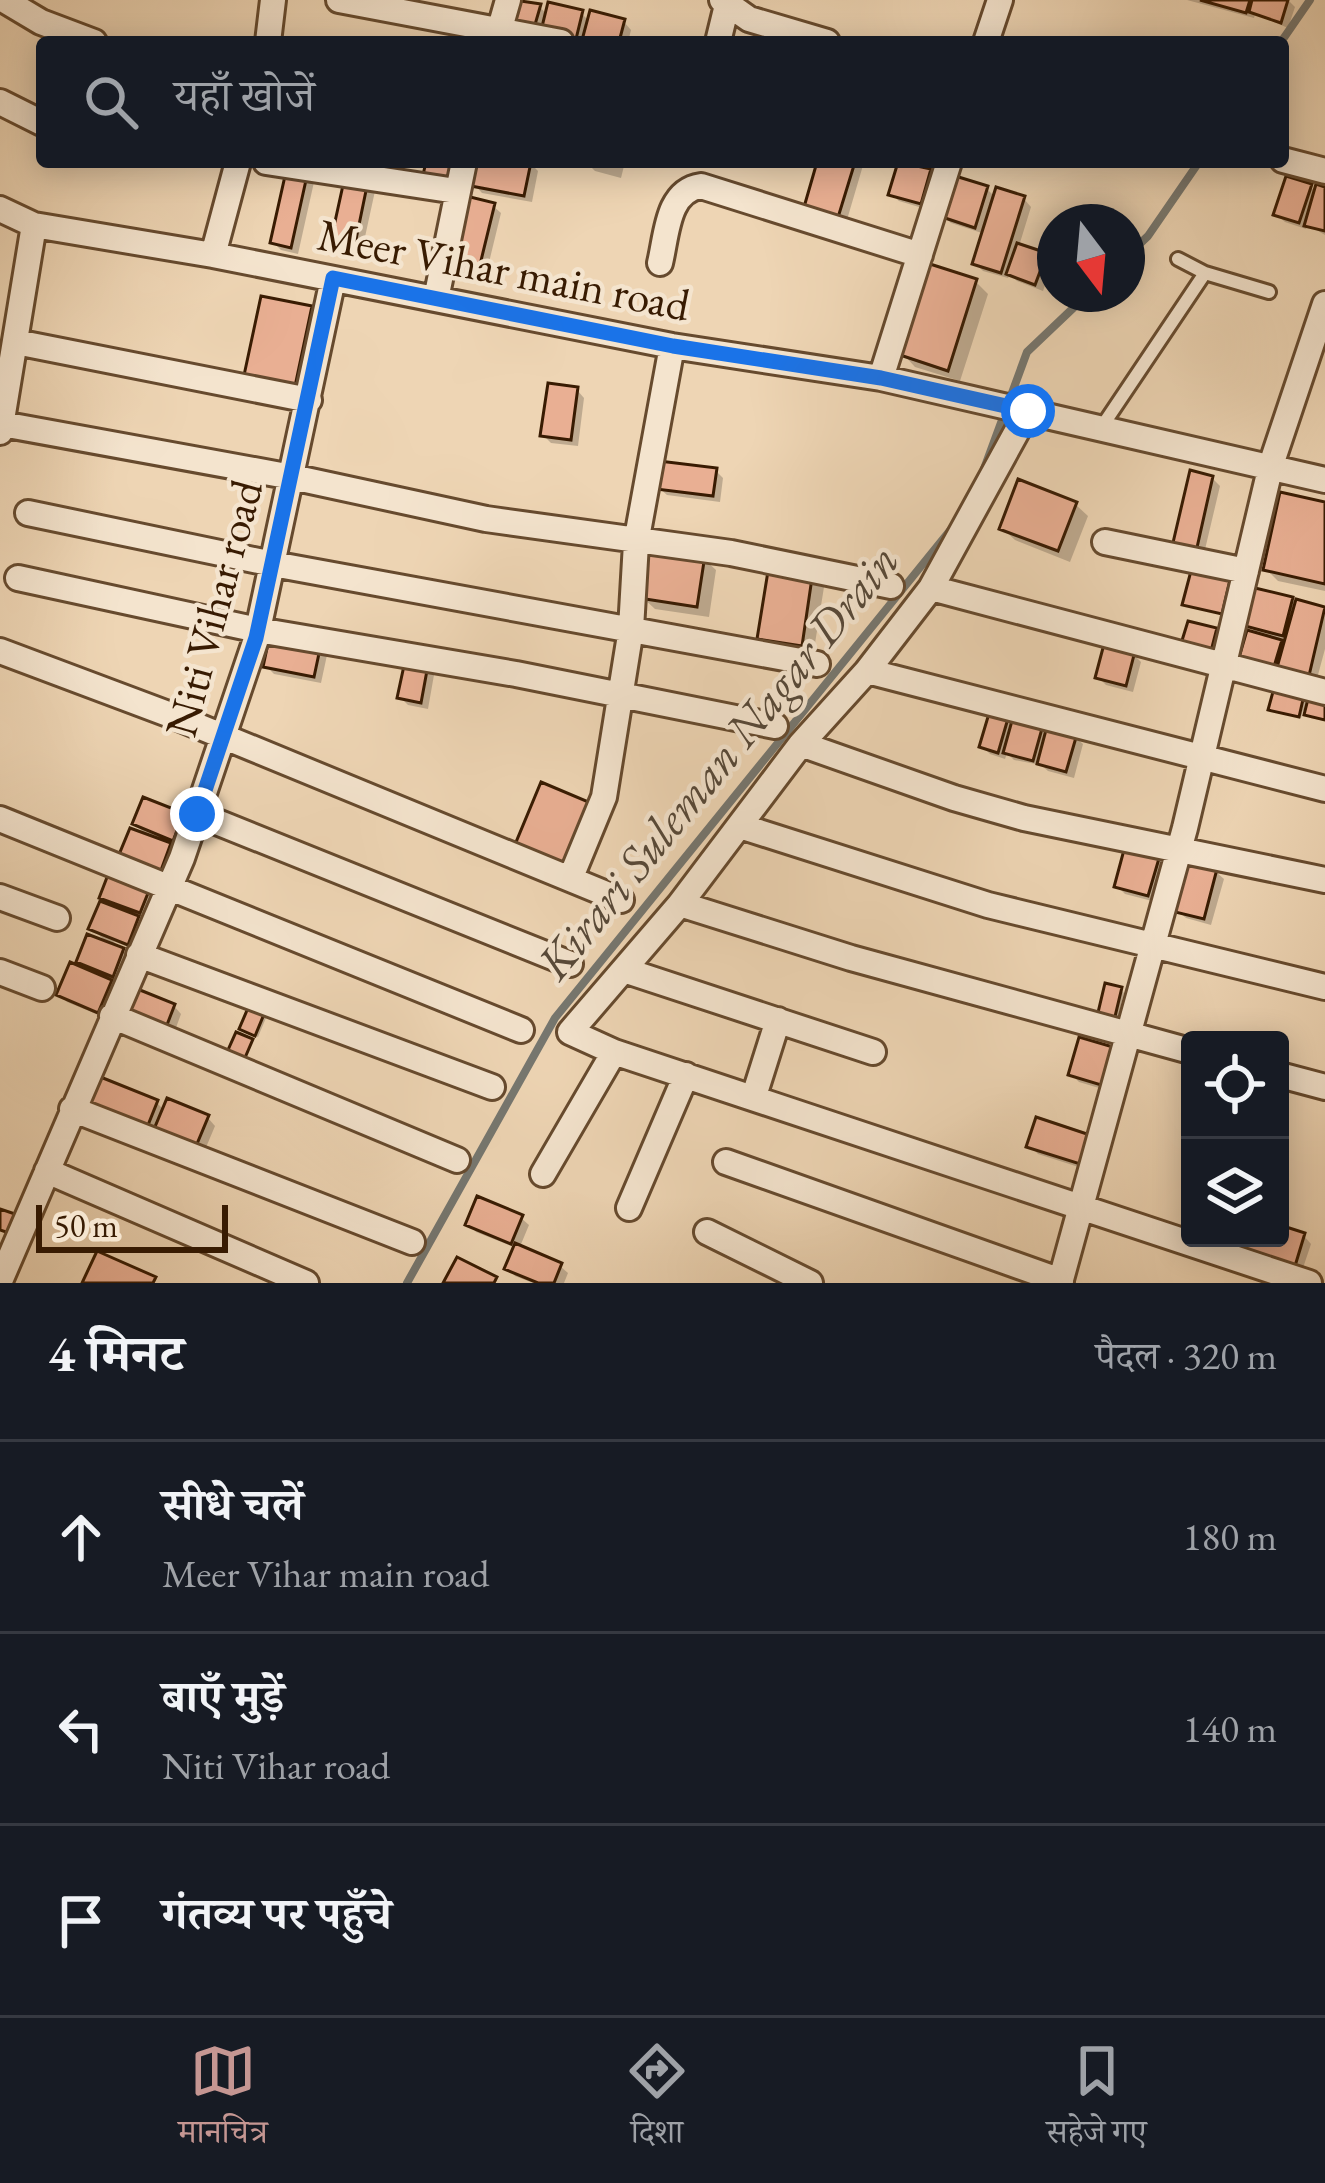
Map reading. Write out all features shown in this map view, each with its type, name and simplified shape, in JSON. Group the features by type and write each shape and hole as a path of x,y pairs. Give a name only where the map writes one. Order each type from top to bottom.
{"street":[{"path":"4,0 41,22 78,36"},
{"path":"269,36 273,0"},
{"path":"339,0 498,36 508,0"},
{"path":"988,36 999,0"},
{"path":"719,36 725,2 749,20 806,36"},
{"path":"0,102 36,121"},
{"path":"1289,162 1325,171"},
{"path":"213,255 236,168"},
{"path":"307,168 456,190"},
{"path":"436,298 462,168"},
{"path":"881,378 920,256 939,168"},
{"path":"660,263 677,196 701,186 920,256"},
{"name":"Meer Vihar main road","path":"0,209 34,225 213,255 673,346 881,378 1024,410"},
{"path":"34,225 1,428 292,477 487,519 730,554 891,586"},
{"name":"Niti Vihar road","path":"0,1281 8,1244 47,1171 169,889 224,737 258,630 333,278"},
{"path":"726,1162 1060,1282 1154,945 1271,465 1325,304"},
{"path":"16,342 309,400"},
{"path":"571,877 604,797 631,629 636,543 673,346"},
{"path":"1309,1283 614,1052 570,1032 680,904 801,744 931,588 1024,410 1325,481"},
{"path":"28,513 273,564 817,664"},
{"path":"1106,542 1246,571"},
{"path":"18,578 258,630 775,726"},
{"path":"931,588 1325,692"},
{"path":"0,651 621,900"},
{"path":"867,670 1325,788"},
{"path":"801,744 971,803 1325,880"},
{"path":"197,814 570,964"},
{"path":"0,818 521,1030"},
{"path":"740,826 988,905 1325,988"},
{"path":"0,897 57,918"},
{"path":"680,904 850,958 1181,1049"},
{"path":"139,955 491,1087"},
{"path":"624,970 873,1052"},
{"path":"0,972 43,988"},
{"path":"112,1016 458,1160"},
{"path":"754,1096 778,1020"},
{"path":"544,1174 614,1052"},
{"path":"629,1208 686,1075"},
{"path":"1289,1077 1325,1087"},
{"path":"72,1109 412,1242"},
{"path":"47,1171 305,1283"},
{"path":"707,1232 783,1277 810,1283"}],"lane":[{"path":"1178,259 1205,273 1269,292"},
{"path":"1101,428 1205,273"}],"building":[{"path":"514,0 541,4 532,35 505,27"},
{"path":"1200,0 1250,0 1246,13"},
{"path":"1252,0 1288,0 1281,23 1249,12"},
{"path":"548,2 583,10 577,36 541,31"},
{"path":"590,10 625,19 621,36 583,36"},
{"path":"287,168 308,171 291,248 270,243"},
{"path":"425,168 451,168 449,180 423,175"},
{"path":"475,168 530,168 524,196 471,186"},
{"path":"815,168 853,168 836,224 802,214"},
{"path":"896,168 931,169 921,204 888,195"},
{"path":"952,175 988,186 975,228 939,216"},
{"path":"345,176 368,181 353,254 329,249"},
{"path":"1286,176 1312,184 1299,223 1273,215"},
{"path":"1316,184 1325,187 1325,231 1304,226"},
{"path":"996,187 1025,196 1001,273 972,264"},
{"path":"462,195 495,203 477,277 444,269"},
{"path":"1017,243 1037,250 1035,285 1006,274"},
{"path":"930,264 977,279 948,371 900,355"},
{"path":"261,296 312,306 294,391 243,380"},
{"path":"548,383 578,387 571,440 540,436"},
{"path":"659,461 717,468 713,496 656,489"},
{"path":"1190,470 1213,476 1196,552 1172,547"},
{"path":"1018,479 1077,502 1058,551 999,529"},
{"path":"1280,492 1325,502 1325,584 1263,570"},
{"path":"647,547 705,555 697,607 639,598"},
{"path":"769,565 813,571 802,646 757,639"},
{"path":"1192,567 1231,576 1222,614 1182,605"},
{"path":"1255,588 1293,597 1283,636 1245,626"},
{"path":"1296,599 1325,607 1308,680 1276,671"},
{"path":"1188,621 1217,628 1210,655 1180,647"},
{"path":"1247,630 1282,640 1273,670 1238,661"},
{"path":"270,634 321,644 314,677 263,667"},
{"path":"1104,644 1135,651 1126,686 1095,678"},
{"path":"405,661 428,665 421,703 397,698"},
{"path":"1274,688 1304,695 1299,717 1268,710"},
{"path":"1309,695 1325,699 1325,720 1304,715"},
{"path":"990,710 1009,715 998,753 979,747"},
{"path":"1013,717 1043,725 1033,761 1003,753"},
{"path":"1047,726 1077,734 1066,772 1037,764"},
{"path":"541,782 591,803 565,867 514,847"},
{"path":"143,797 184,813 173,841 132,824"},
{"path":"130,828 171,843 160,873 118,857"},
{"path":"1125,846 1160,855 1148,896 1114,887"},
{"path":"1188,861 1217,869 1204,919 1175,912"},
{"path":"111,867 152,883 140,913 99,898"},
{"path":"100,901 139,916 128,945 88,929"},
{"path":"87,934 124,948 113,977 76,962"},
{"path":"70,962 112,980 98,1013 56,995"},
{"path":"1105,983 1122,987 1113,1025 1096,1021"},
{"path":"135,988 175,1004 165,1030 124,1014"},
{"path":"251,1001 267,1007 255,1036 239,1029"},
{"path":"236,1032 253,1039 241,1067 224,1059"},
{"path":"1079,1037 1113,1047 1101,1085 1068,1075"},
{"path":"98,1076 158,1100 146,1130 86,1106"},
{"path":"167,1098 209,1115 194,1151 152,1134"},
{"path":"1036,1117 1090,1135 1080,1164 1026,1147"},
{"path":"477,1196 523,1215 511,1244 465,1225"},
{"path":"0,1209 15,1214 9,1233 0,1230"},
{"path":"1289,1228 1305,1233 1295,1266 1240,1248 1289,1247"},
{"path":"515,1243 562,1263 554,1283 538,1283 504,1269"},
{"path":"97,1251 156,1277 153,1283 82,1283"},
{"path":"457,1257 497,1277 494,1283 443,1283"}],"waterway":[{"name":"Kirari Suleman Nagar Drain","path":"1285,36 1310,0"},
{"name":"Kirari Suleman Nagar Drain","path":"1145,239 1195,168"},
{"name":"Kirari Suleman Nagar Drain","path":"984,469 1027,352 1069,312"},
{"name":"Kirari Suleman Nagar Drain","path":"407,1283 555,1018 952,528"}],"route":[{"path":"197,814 256,638 333,278 673,346 881,378 1028,411"}]}
